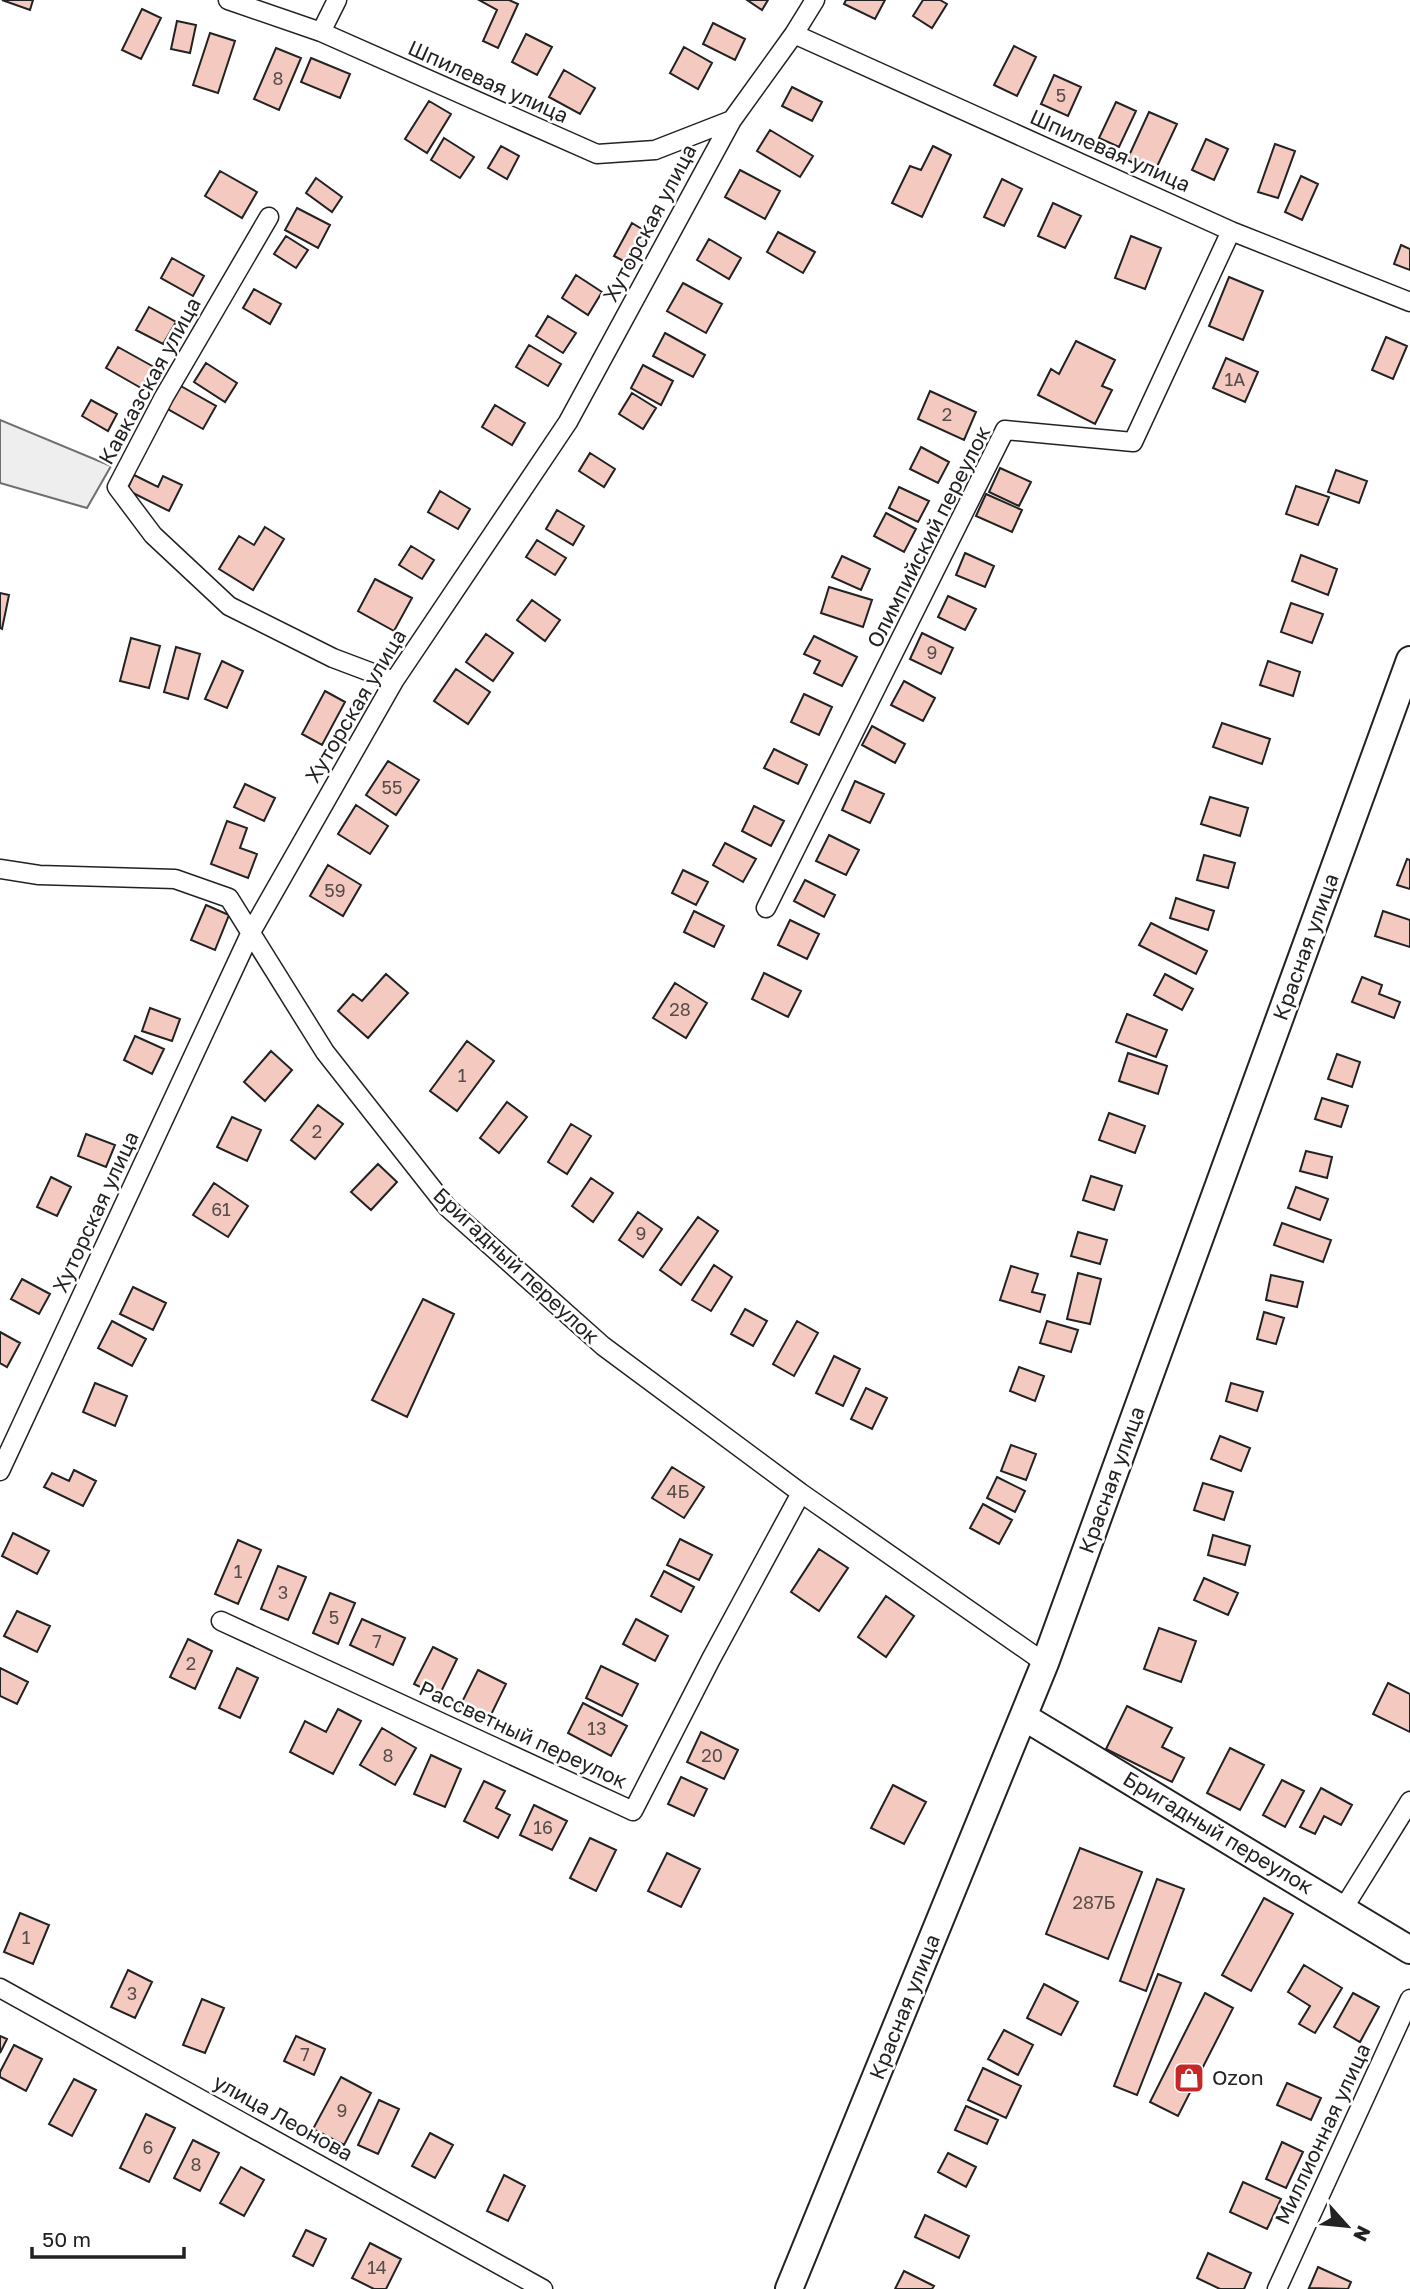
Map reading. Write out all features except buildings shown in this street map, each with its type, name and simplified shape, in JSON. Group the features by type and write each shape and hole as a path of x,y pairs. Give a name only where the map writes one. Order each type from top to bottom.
{"main road":[{"name":"Красная улица","path":"789,2289 1045,1664 1410,660"},
{"name":"Бригадный переулок","path":"1024,1717 1410,1950"}],"street":[{"name":"Шпилевая улица","path":"229,0 321,32 597,154 655,150 732,120"},
{"path":"321,32 337,0"},
{"name":"Хуторская улица","path":"0,1471 251,932 394,681 568,422 732,120 794,34 814,0"},
{"name":"Шпилевая улица","path":"794,34 1231,231 1410,302"},
{"name":"Кавказская улица","path":"269,217 164,397 117,487 153,535 229,606 333,658 394,681"},
{"name":"Олимпийский переулок","path":"766,908 1005,430 1133,442 1231,231"},
{"name":"Бригадный переулок","path":"0,869 39,875 175,879 229,898 325,1052 447,1207 603,1346 801,1493 1045,1664"},
{"name":"Рассветный переулок","path":"220,1621 633,1811 801,1493"},
{"path":"1343,1909 1410,1801"},
{"name":"улица Леонова","path":"0,1988 542,2289"},
{"name":"Миллионная улица","path":"1277,2289 1410,1999"}],"shaded area":[{"path":"0,420 111,466 87,508 0,483"}],"place":[{"name":"Ozon","path":"1189,2078"}]}
